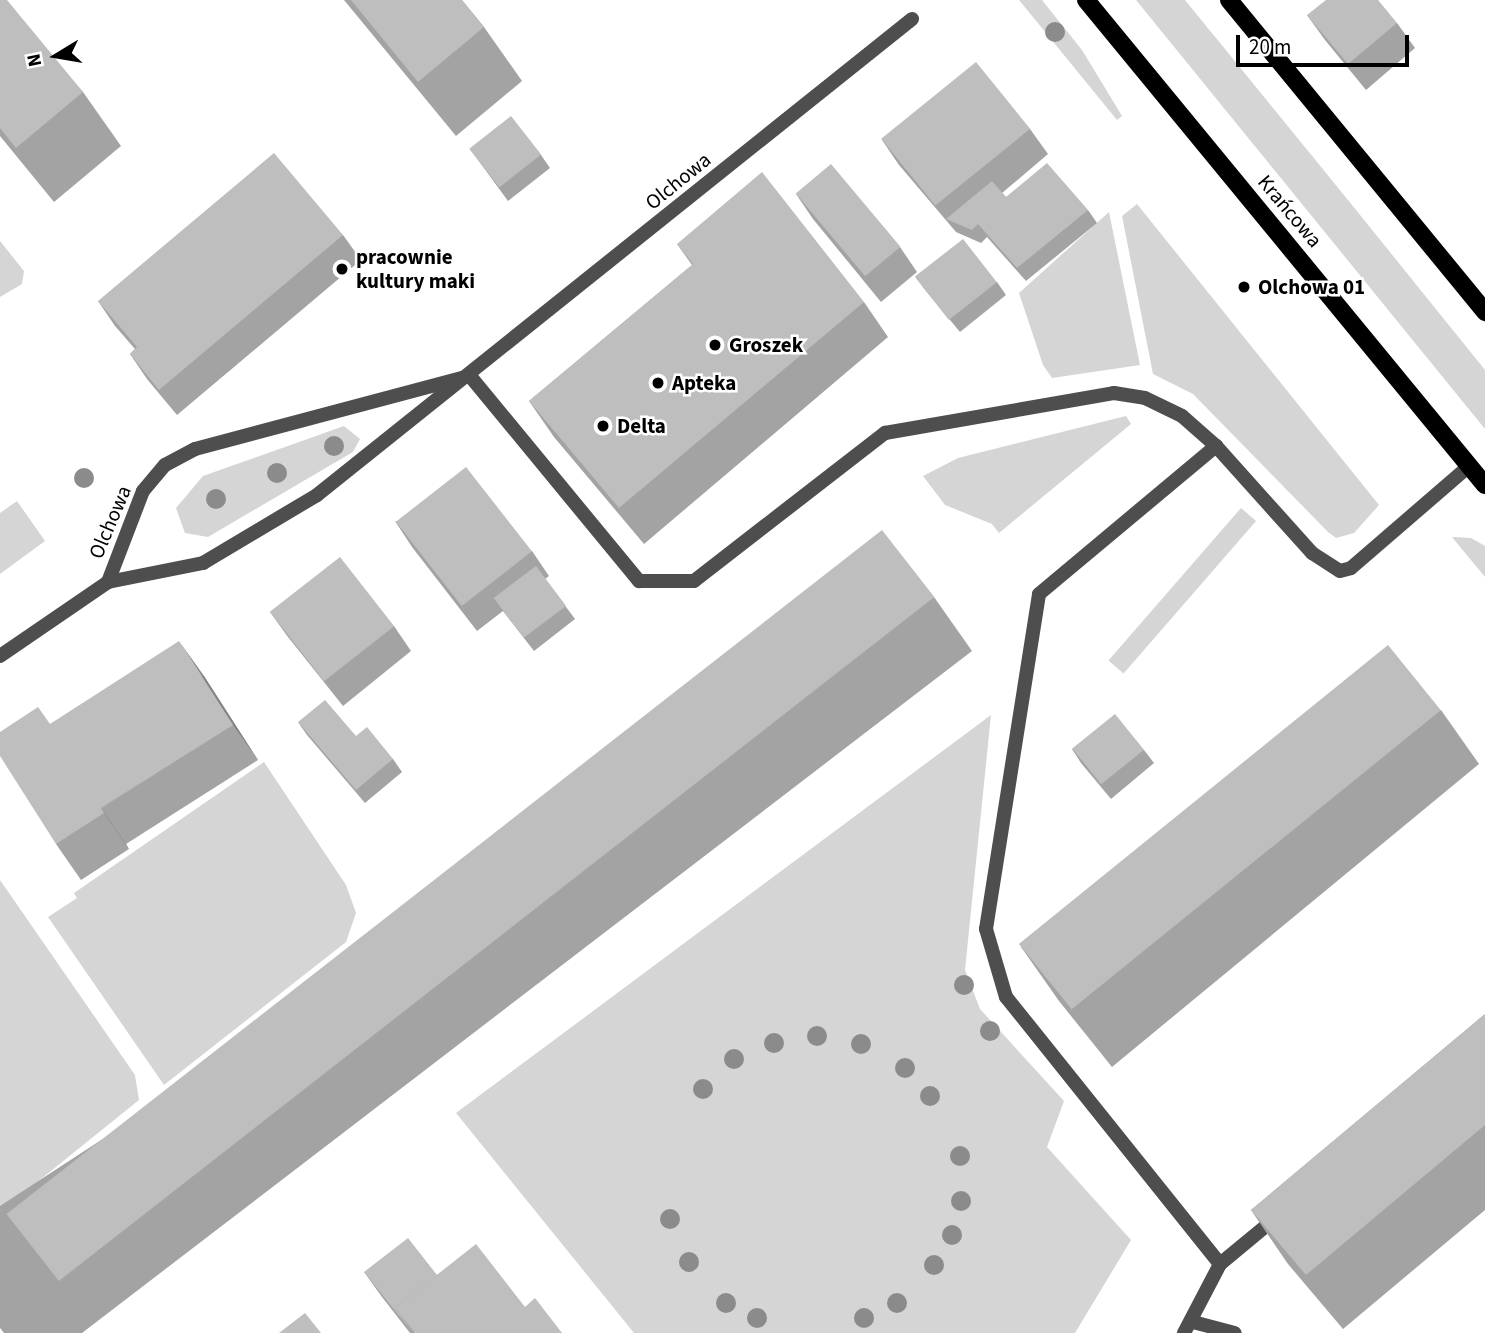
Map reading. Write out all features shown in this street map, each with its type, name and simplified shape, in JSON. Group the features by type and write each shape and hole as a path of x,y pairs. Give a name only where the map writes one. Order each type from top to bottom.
{"main road":[{"name":"Krańcowa","path":"1086,0 1485,485"},
{"path":"1230,0 1485,312"}],"street":[{"name":"Olchowa","path":"0,656 108,582 203,563 317,495 470,376 912,19"},
{"path":"470,376 639,581 694,581 885,433 1114,393 1145,398 1182,416 1216,446 1312,553 1340,570 1351,568 1469,466"},
{"name":"Olchowa","path":"108,582 143,491 165,465 195,449 470,376"},
{"path":"1216,446 1039,594 986,929 1006,997 1220,1264"},
{"path":"1235,1333 1189,1328 1220,1264 1294,1202"}],"shaded area":[{"path":"1019,0 1042,0 1082,50 1122,116 1117,120"},
{"path":"1136,0 1185,0 1348,200 1485,370 1485,429"},
{"path":"1137,204 1379,505 1354,533 1336,538 1328,532 1193,394 1153,374 1122,216"},
{"path":"1109,212 1140,365 1052,378 1043,365 1019,293"},
{"path":"0,241 24,271 22,284 0,297"},
{"path":"1126,416 1131,424 999,533 992,524 945,505 923,476 958,458"},
{"path":"344,426 360,439 353,452 208,537 185,533 176,508 203,476"},
{"path":"17,501 45,541 0,574 0,513"},
{"path":"1241,508 1256,521 1124,674 1108,660"},
{"path":"1452,537 1471,538 1485,546 1485,577"},
{"path":"991,715 965,970 980,1009 1064,1101 1047,1147 1131,1240 1075,1333 634,1333 456,1113"},
{"path":"264,762 346,885 356,913 346,942 164,1085 48,917 77,898 74,893"},
{"path":"0,880 135,1075 139,1100 0,1212"}],"building":[{"path":"0,0 7,0 83,92 16,148 0,128"},
{"path":"351,0 462,0 484,27 418,82"},
{"path":"1326,0 1378,0 1397,23 1348,64 1307,15"},
{"path":"976,62 1030,129 935,206 881,139"},
{"path":"511,116 541,155 499,187 469,149"},
{"path":"274,153 343,235 159,390 130,354 137,347 98,301"},
{"path":"1047,163 1088,210 1017,268 978,224 972,230 946,219 992,181 1006,197"},
{"path":"831,164 900,247 865,276 796,194"},
{"path":"762,172 864,302 619,508 529,401 693,264 677,244"},
{"path":"963,239 997,282 949,320 915,277"},
{"path":"466,467 532,551 462,606 396,522"},
{"path":"882,530 934,597 59,1281 7,1214"},
{"path":"340,557 394,626 324,681 270,612"},
{"path":"536,566 566,606 524,638 494,598"},
{"path":"179,641 233,725 101,808 104,813 56,844 0,756 0,732 38,707 50,724"},
{"path":"1388,645 1441,710 1072,1009 1019,944"},
{"path":"325,700 356,736 367,727 393,759 356,790 298,722"},
{"path":"1115,714 1144,750 1101,784 1072,749"},
{"path":"1485,1014 1485,1125 1306,1275 1251,1210"},
{"path":"408,1238 437,1275 395,1308 413,1333 364,1272"},
{"path":"476,1244 525,1307 535,1298 562,1333 415,1333 395,1308"},
{"path":"305,1313 321,1333 279,1333"}],"place":[{"name":"pracownie kultury maki","path":"342,269"},
{"name":"Olchowa 01","path":"1244,287"},
{"name":"Groszek","path":"715,345"},
{"name":"Apteka","path":"658,383"},
{"name":"Delta","path":"603,426"}]}
